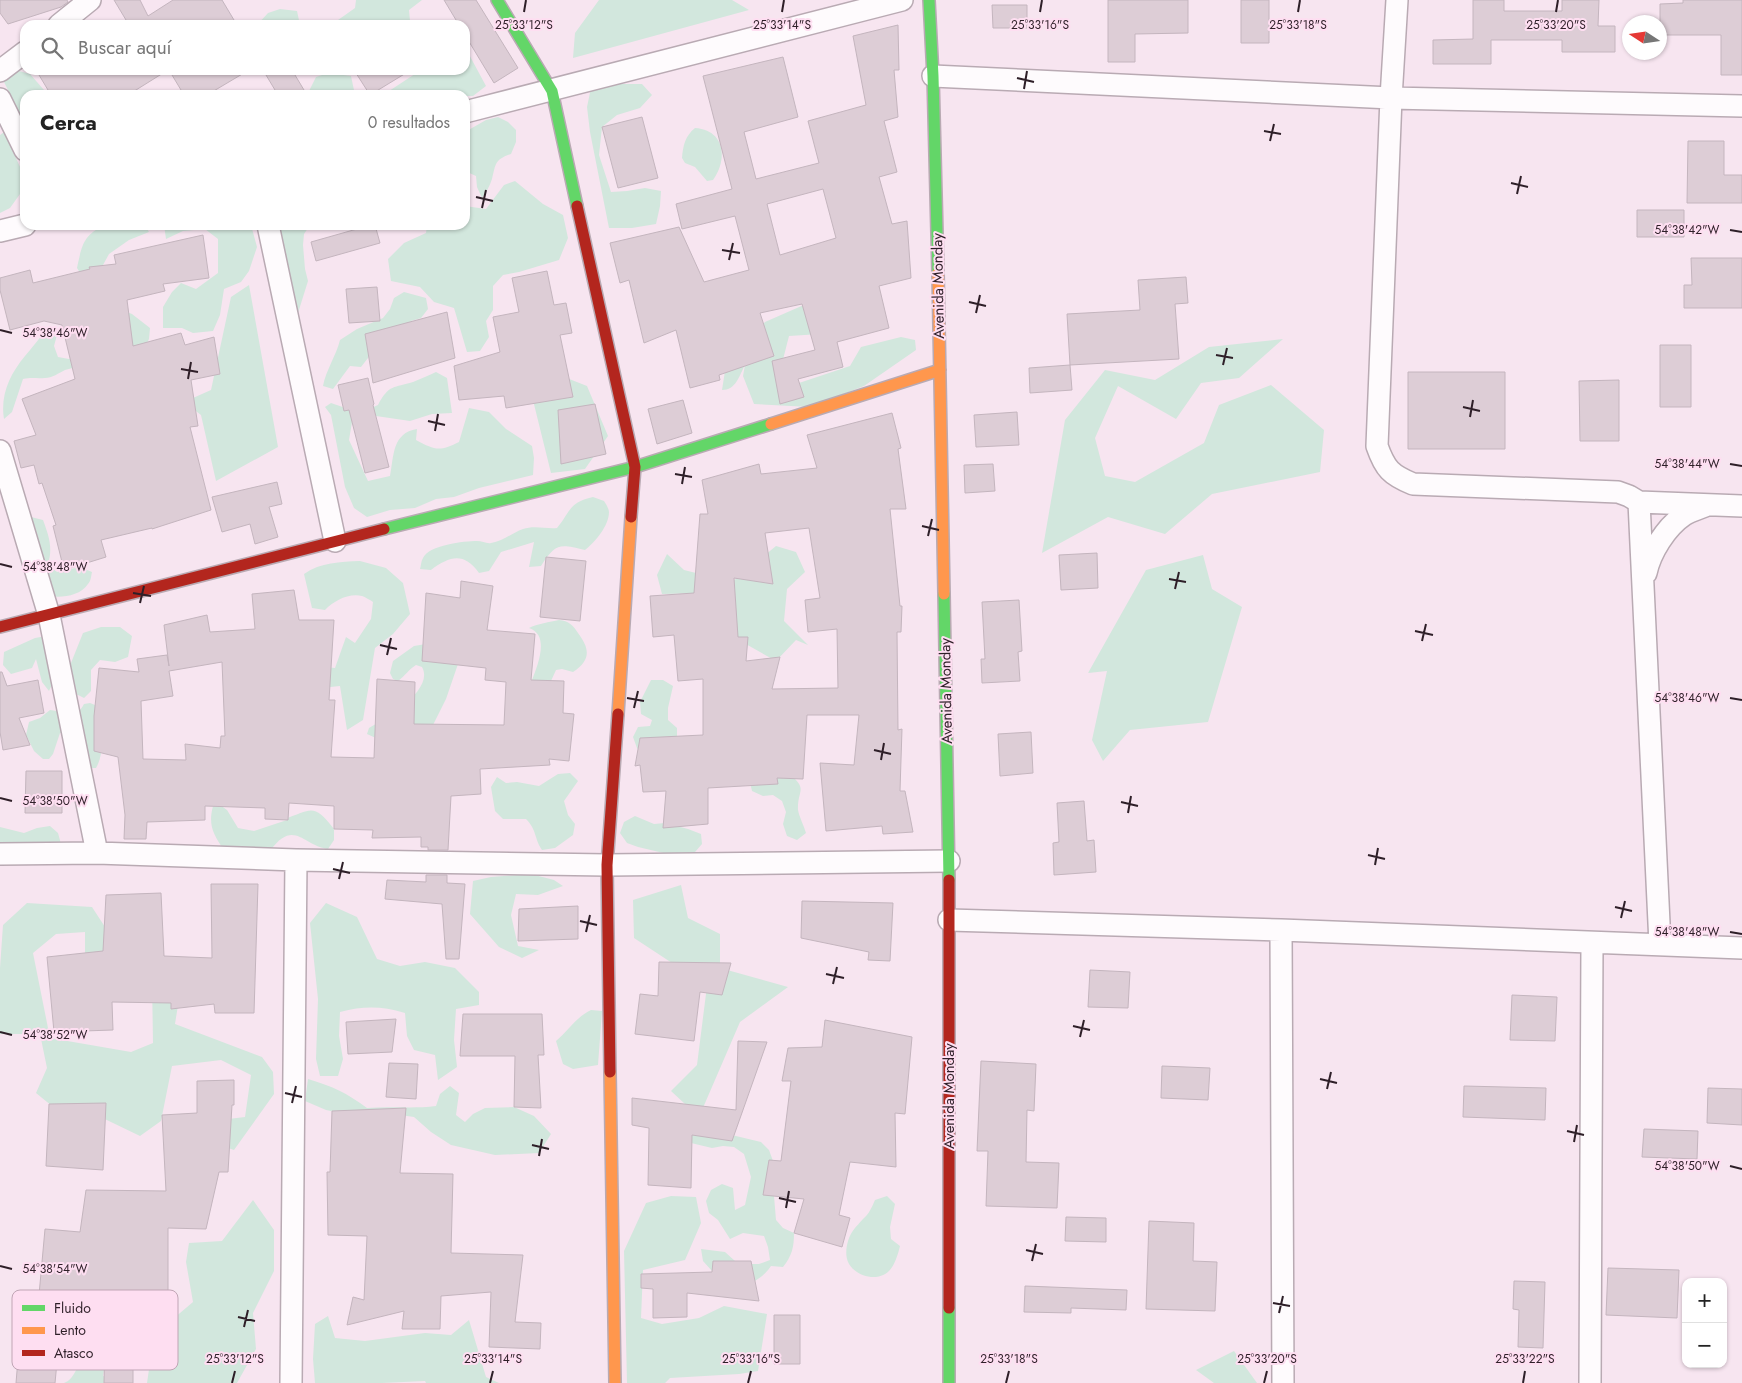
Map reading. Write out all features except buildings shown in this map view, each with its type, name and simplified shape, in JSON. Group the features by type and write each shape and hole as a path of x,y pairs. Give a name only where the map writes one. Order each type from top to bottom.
{"street":[{"path":"65,20 90,0"},
{"path":"497,0 552,90 636,467 607,865 615,1383"},
{"path":"470,111 902,0"},
{"name":"Avenida Monday","path":"929,0 933,76 940,370 949,861 949,1383"},
{"path":"1397,0 1376,446 1382,463 1395,477 1413,484 1618,492 1639,502 1742,506"},
{"path":"0,71 20,56"},
{"path":"933,76 1391,98 1742,106"},
{"path":"0,99 20,140"},
{"path":"0,231 20,225"},
{"path":"269,230 336,541"},
{"path":"0,627 636,467 940,370"},
{"path":"0,451 49,615 97,853"},
{"path":"1639,502 1660,944"},
{"path":"1643,588 1648,562 1663,536 1683,516 1708,505"},
{"path":"0,854 97,853 296,860 607,865 949,861"},
{"path":"291,1383 296,860"},
{"path":"949,920 1281,930 1742,948"},
{"path":"1281,930 1283,1383"},
{"path":"1590,1383 1592,943"}],"green space":[{"path":"356,0 422,0 409,10 410,20 338,20 355,8"},
{"path":"599,0 732,0 749,10 573,58 575,33"},
{"path":"280,9 297,11 299,20 262,20 268,13"},
{"path":"470,56 486,86 473,96 470,96 470,90 391,90 413,75 470,75"},
{"path":"19,71 20,75 31,75 44,90 20,90 20,114 3,80"},
{"path":"322,75 351,76 354,90 310,90 316,77"},
{"path":"619,84 642,84 652,95 640,108 617,115 602,127 599,155 611,192 645,188 661,191 656,224 632,228 609,228 590,132 587,107 591,88"},
{"path":"498,117 508,122 516,130 516,142 511,154 501,158 495,166 490,184 482,198 477,187 476,176 470,173 470,129 486,120"},
{"path":"695,128 713,134 721,147 721,163 713,180 707,181 695,167 685,163 682,158 685,142"},
{"path":"4,132 20,167 20,194 10,208 0,213 0,135"},
{"path":"515,181 543,204 563,215 568,238 559,260 503,275 493,286 493,310 486,321 489,337 480,351 467,352 454,308 434,302 420,287 391,281 388,259 404,243 426,233 426,230 470,230 470,207 486,209 504,185"},
{"path":"96,230 148,230 149,232 129,240 109,254 103,265 83,277 77,268 82,247"},
{"path":"165,230 194,230 183,231 166,239"},
{"path":"206,230 252,230 257,247 249,271 241,282 224,289 220,315 213,331 193,333 182,328 163,328 163,307 172,292 181,283 196,289 218,273 218,239"},
{"path":"278,230 307,230 304,234 303,245 308,281 298,313 287,311"},
{"path":"249,285 278,447 216,481 201,415 184,402 211,390 231,297"},
{"path":"404,292 426,298 428,309 421,318 411,321 404,331 371,346 368,358 361,367 350,366 333,389 323,386 340,340 357,329 383,318 390,309 394,298"},
{"path":"806,304 836,333 789,336 778,379 790,386 850,366 861,347 901,337 915,340 916,350 864,386 810,407 754,404 743,376 745,365 734,385 731,388 722,390 725,371 765,322"},
{"path":"121,310 132,314 150,328 149,339 144,349 65,370 50,377 23,379 12,412 4,419 3,402 7,385 20,363 48,328 57,335 54,346 58,357 69,359 79,355"},
{"path":"1283,339 1239,378 1201,383 1176,419 1118,386 1095,438 1105,476 1135,482 1204,443 1219,405 1271,385 1324,430 1320,472 1212,494 1165,534 1108,517 1042,553 1065,420 1105,370 1155,380 1209,347"},
{"path":"436,372 447,378 452,413 432,414 410,421 376,416 352,422 349,440 368,481 390,476 396,446 403,435 409,431 417,429 416,440 433,448 447,447 459,442 469,408 489,412 506,429 532,446 534,458 533,475 479,488 454,497 436,499 415,508 390,510 367,517 354,508 345,487 331,415 325,407 331,403 360,413 378,405 385,393 392,388 413,382"},
{"path":"554,373 587,386 608,436 585,469 551,473 528,380"},
{"path":"593,497 604,501 609,511 607,523 601,533 585,550 564,546 559,547 551,553 541,566 529,567 534,542 501,552 489,571 479,573 468,562 457,558 444,562 431,570 420,569 422,559 432,550 439,547 471,541 491,543 500,541 527,528 557,528 574,505"},
{"path":"31,517 43,520 49,537 48,564 57,572 80,567 92,572 89,583 85,588 76,594 59,597 49,596 22,523"},
{"path":"776,546 796,552 805,572 787,589 784,621 808,645 796,640 776,661 712,625 709,593 662,594 657,575 667,554 684,570 732,582"},
{"path":"1203,555 1212,589 1242,607 1208,722 1130,730 1103,761 1092,740 1107,671 1088,673 1146,570"},
{"path":"360,561 386,568 403,583 410,614 393,634 375,648 363,720 347,730 340,686 301,690 312,666 335,668 346,637 355,643 371,619 373,602 357,595 337,601 325,610 312,608 304,574 324,565"},
{"path":"559,620 568,622 576,630 585,644 586,659 573,672 562,669 556,670 551,681 536,685 532,680 541,651 541,643 535,632 529,628"},
{"path":"101,627 120,627 132,636 128,657 115,662 100,660 91,670 91,691 84,698 70,691 71,663 83,633"},
{"path":"46,636 55,678 49,691 42,682 36,659 32,668 11,674 3,665 4,652 35,638"},
{"path":"426,644 458,664 446,699 432,727 378,761 378,739 367,734 369,728 406,703 421,685 424,676 422,667 416,665 398,681 393,679 390,673 393,661 414,646"},
{"path":"651,680 663,680 673,686 668,708 668,720 677,728 677,739 644,756 637,748 633,737 638,727 650,726 652,720 641,714 640,702"},
{"path":"90,703 95,705 102,745 96,768 90,768 66,731 60,733 53,754 49,759 43,759 34,751 26,735 29,722 40,718 50,710 73,715 84,704"},
{"path":"786,772 798,782 801,790 798,810 806,833 797,840 787,836 783,824 786,812 782,801 773,795 763,796 752,791 749,778"},
{"path":"570,773 578,781 564,801 568,815 575,824 573,835 555,848 542,850 532,827 526,819 503,819 495,811 491,787 497,777 506,783 517,782 539,786 558,774"},
{"path":"220,805 227,810 238,828 254,831 312,810 327,820 334,829 334,840 328,849 319,847 299,836 292,835 278,841 270,851 224,850 214,834 211,824 213,806"},
{"path":"635,816 654,824 665,823 701,834 702,844 695,852 683,856 672,855 627,843 620,833 624,822"},
{"path":"50,826 58,833 61,844 0,853 0,827 24,833"},
{"path":"531,874 554,880 563,886 538,895 516,894 511,915 518,946 539,950 522,958 499,947 470,914 473,881 491,877"},
{"path":"681,885 688,918 720,934 720,968 788,987 740,1022 699,1117 671,1091 697,1065 707,986 634,938 633,900"},
{"path":"27,903 92,907 120,950 85,969 85,932 56,934 33,953 50,1038 131,1052 153,1043 152,980 179,999 175,1024 262,1057 273,1072 274,1094 234,1150 190,1135 212,1121 245,1117 251,1075 221,1060 172,1066 161,1121 140,1136 84,1109 63,1115 36,1093 47,1068 40,1034 0,1034 0,968 3,925"},
{"path":"326,903 357,917 377,959 400,966 425,962 455,968 479,992 479,1005 456,1009 454,1040 457,1067 438,1080 435,1055 414,1050 407,1036 405,1013 380,1008 365,1008 340,1012 339,1036 343,1059 338,1076 320,1076 316,1059 318,999 310,923"},
{"path":"591,1010 602,1011 598,1065 573,1069 563,1064 556,1041 576,1020"},
{"path":"308,1079 339,1090 367,1108 436,1106 440,1094 450,1086 459,1093 456,1115 465,1122 473,1114 485,1108 514,1107 534,1116 551,1134 539,1153 495,1155 451,1145 431,1132 414,1117 393,1114 370,1119 326,1110 305,1101"},
{"path":"657,1121 715,1131 761,1142 769,1150 777,1172 774,1196 776,1220 783,1228 794,1233 792,1251 783,1267 771,1266 760,1278 745,1285 712,1271 703,1261 701,1249 725,1252 735,1261 747,1264 759,1264 770,1260 764,1236 743,1233 730,1239 718,1220 709,1213 706,1201 711,1190 722,1184 733,1188 735,1210 745,1205 751,1177 744,1154 734,1147 712,1148 691,1143"},
{"path":"671,1196 696,1197 701,1223 685,1260 643,1270 641,1318 662,1324 699,1318 724,1306 767,1314 758,1371 670,1378 665,1383 627,1383 624,1251 646,1203"},
{"path":"887,1196 895,1204 890,1227 891,1239 900,1246 895,1263 889,1271 879,1276 862,1275 849,1264 846,1255 847,1244 852,1232 869,1213 875,1200"},
{"path":"253,1200 274,1230 274,1271 253,1313 256,1349 237,1383 147,1383 149,1370 178,1370 178,1315 193,1302 186,1262 189,1243 222,1241"},
{"path":"328,1316 335,1338 365,1341 425,1333 451,1335 469,1320 486,1377 499,1383 426,1383 425,1381 315,1383 313,1359 315,1324"},
{"path":"1234,1351 1257,1383 1214,1383 1196,1370"},
{"path":"76,1370 104,1370 103,1376 115,1379 119,1383 64,1383"}],"traffic: fast":[{"path":"497,0 552,91 577,206"},
{"path":"929,0 938,273"},
{"path":"384,529 635,467 771,424"},
{"path":"944,594 949,880"},
{"path":"949,1308 949,1383"}],"traffic: slow":[{"path":"938,273 944,594"},
{"path":"771,424 940,370"},
{"path":"618,714 631,517"},
{"path":"610,1072 615,1383"}],"traffic: jam":[{"path":"577,206 635,467 631,517"},
{"path":"0,627 384,529"},
{"path":"610,1072 607,865 618,714"},
{"path":"949,880 949,1308"}]}
